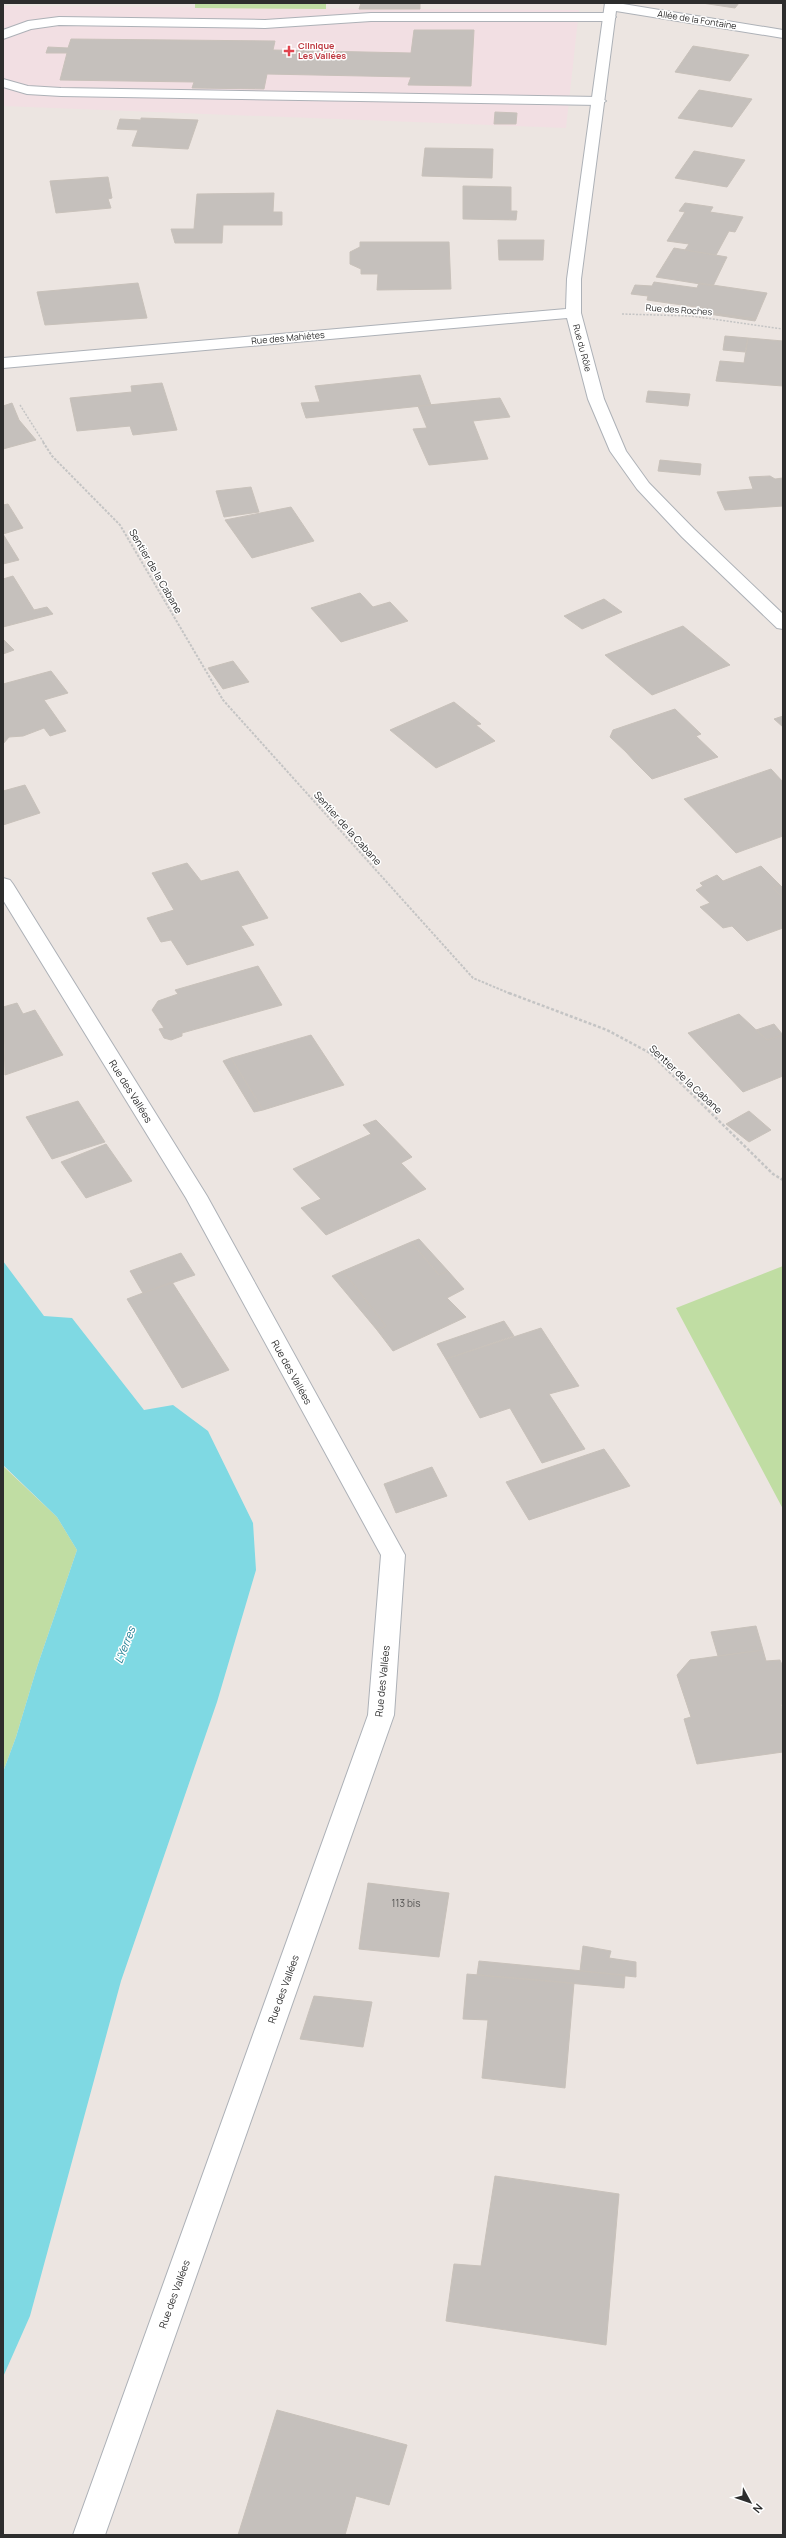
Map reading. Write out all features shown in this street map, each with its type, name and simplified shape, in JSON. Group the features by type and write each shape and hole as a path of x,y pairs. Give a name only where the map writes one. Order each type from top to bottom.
{"street":[{"name":"Allée de la Fontaine","path":"28,25 59,21 265,24 371,17 610,8 783,34"},
{"name":"Rue du Rôle","path":"610,8 599,101 574,279 573,313 596,399 618,451 643,486 678,523 783,624"},
{"path":"9,18 28,25"},
{"path":"3,35 28,25"},
{"path":"3,83 27,90 61,92 599,101"},
{"name":"Rue des Mahiètes","path":"3,363 573,313"},
{"name":"Rue des Vallées","path":"3,884 196,1196 393,1555 381,1715 89,2535"}],"path":[{"name":"Rue des Roches","path":"573,313 691,316 783,329"},
{"name":"Sentier de la Cabane","path":"18,402 52,456 120,525 223,700 473,978 530,1002 607,1030 650,1053 773,1174 783,1180"}],"shaded area":[{"name":"Clinique Les Vallées","path":"3,6 579,10 566,128 3,106"}],"green space":[{"path":"195,3 326,3 326,9 195,8"},
{"path":"783,1266 783,1509 676,1308"},
{"path":"3,1466 57,1517 77,1550 37,1667 16,1737 3,1772"}],"water":[{"name":"L'Yerres","path":"3,1261 44,1316 72,1318 144,1410 173,1405 208,1431 253,1523 256,1570 217,1702 121,1981 30,2316 3,2377 3,1772 16,1737 37,1667 77,1550 57,1517 3,1465"}],"building":[{"path":"361,3 420,3 420,9 359,9"},
{"path":"702,3 739,3 735,8"},
{"path":"414,30 474,30 471,86 408,85 411,77 267,74 264,89 192,88 194,82 60,80 67,53 46,53 48,47 68,48 71,39 275,41 273,50 411,53"},
{"path":"693,46 749,55 730,81 675,72"},
{"path":"699,90 752,99 732,127 678,118"},
{"path":"495,112 517,113 516,124 494,124"},
{"path":"141,118 198,120 188,149 132,146 138,130 117,129 120,119 141,120"},
{"path":"425,148 493,149 492,178 422,176"},
{"path":"694,151 745,160 727,187 675,178"},
{"path":"108,177 112,198 108,199 111,208 56,213 50,181"},
{"path":"463,186 511,187 511,211 517,211 516,220 463,219"},
{"path":"274,193 273,212 282,212 282,225 223,225 222,243 175,243 171,229 194,229 197,194"},
{"path":"685,203 713,207 710,212 743,217 735,232 729,231 716,255 685,250 689,244 667,241 685,212 679,211"},
{"path":"498,240 544,240 543,260 499,260"},
{"path":"360,242 449,242 451,289 377,290 378,274 361,274 361,269 350,264 350,252 360,247"},
{"path":"674,248 727,257 713,286 656,277"},
{"path":"654,282 697,288 699,283 767,293 756,319 702,312 703,308 647,300 648,296 631,294 635,285 652,286"},
{"path":"138,283 147,318 45,325 37,292"},
{"path":"702,312 756,319 755,321"},
{"path":"725,336 748,338 745,352 723,350"},
{"path":"748,338 783,341 783,386 716,381 720,361 744,363"},
{"path":"420,375 431,405 306,418 301,403 320,402 315,386"},
{"path":"162,383 177,430 133,435 130,426 77,431 70,398 132,392 131,386"},
{"path":"648,391 690,394 688,406 646,402"},
{"path":"500,398 510,417 473,421 488,459 429,465 413,429 427,428 418,406"},
{"path":"12,403 19,420 36,440 3,449 3,406"},
{"path":"660,460 701,464 700,475 658,471"},
{"path":"770,476 775,479 783,478 783,506 725,510 717,492 753,489 749,477"},
{"path":"251,487 259,512 224,517 216,491"},
{"path":"8,504 23,528 3,534 3,505"},
{"path":"291,507 314,541 252,558 225,520"},
{"path":"3,534 19,560 3,564"},
{"path":"13,576 34,610 47,607 53,614 3,627 3,579"},
{"path":"360,593 373,607 390,602 408,621 341,642 311,608"},
{"path":"604,599 622,612 582,629 564,616"},
{"path":"683,626 730,665 652,695 605,655"},
{"path":"3,639 14,650 3,654"},
{"path":"233,661 249,682 223,689 208,668"},
{"path":"51,671 68,693 44,700 66,731 50,736 44,728 23,736 9,737 3,744 3,684"},
{"path":"454,702 481,724 476,725 495,741 436,768 390,730"},
{"path":"675,709 701,734 696,736 718,757 652,779 635,762 641,759 633,750 626,752 610,737 613,730"},
{"path":"783,716 783,727 774,719"},
{"path":"633,750 641,759 635,762 626,752"},
{"path":"771,769 783,782 783,836 736,853 684,799"},
{"path":"25,785 40,813 3,825 3,791"},
{"path":"187,863 201,881 238,871 268,918 241,926 254,945 187,965 171,940 161,942 147,918 174,910 152,873"},
{"path":"761,866 780,885 773,888 783,898 783,928 747,941 732,926 723,928 700,907 710,903 696,890 703,886 700,883 717,875 723,881"},
{"path":"780,885 783,888 783,898 773,888"},
{"path":"258,966 282,1005 182,1033 182,1036 171,1040 164,1038 159,1029 164,1028 152,1010 158,1001 178,994 175,990"},
{"path":"17,1003 23,1014 35,1010 63,1055 5,1075 3,1007"},
{"path":"739,1014 767,1040 783,1035 783,1076 743,1092 688,1033"},
{"path":"774,1024 783,1035 767,1040 756,1030"},
{"path":"311,1035 344,1085 263,1110 231,1058"},
{"path":"231,1058 263,1110 254,1112 223,1061"},
{"path":"78,1101 105,1142 52,1159 26,1117"},
{"path":"749,1111 771,1130 749,1142 726,1124"},
{"path":"376,1120 412,1157 401,1163 426,1189 326,1235 301,1208 321,1199 293,1169 371,1134 363,1125"},
{"path":"106,1144 132,1181 86,1198 61,1162"},
{"path":"419,1239 448,1271 439,1275 411,1242"},
{"path":"411,1242 439,1275 448,1271 464,1289 447,1298 466,1317 393,1351 377,1330 386,1326 343,1271"},
{"path":"181,1253 195,1275 143,1293 130,1271"},
{"path":"343,1271 386,1326 377,1330 332,1276"},
{"path":"172,1282 229,1370 182,1388 127,1299"},
{"path":"504,1321 514,1336 446,1359 437,1344"},
{"path":"541,1328 579,1386 549,1394 585,1449 542,1463 510,1408 480,1418 446,1359"},
{"path":"604,1449 630,1486 529,1520 506,1482"},
{"path":"432,1467 447,1496 396,1513 384,1484"},
{"path":"756,1626 763,1650 718,1656 711,1632"},
{"path":"763,1650 766,1661 780,1660 783,1667 783,1704 781,1705 783,1712 783,1752 697,1764 684,1719 691,1717 677,1675 690,1660"},
{"path":"368,1883 449,1893 439,1957 359,1949"},
{"path":"583,1946 611,1951 609,1958 636,1962 636,1977 580,1971"},
{"path":"479,1961 625,1975 624,1988 477,1975"},
{"path":"467,1974 574,1983 565,2088 482,2078 488,2020 463,2019"},
{"path":"314,1996 372,2002 363,2047 300,2039"},
{"path":"495,2176 619,2194 606,2345 446,2321 454,2264 481,2266"},
{"path":"277,2410 407,2445 389,2505 356,2496 345,2535 238,2535"}],"place":[{"name":"Clinique Les Vallées","path":"289,51"}]}
